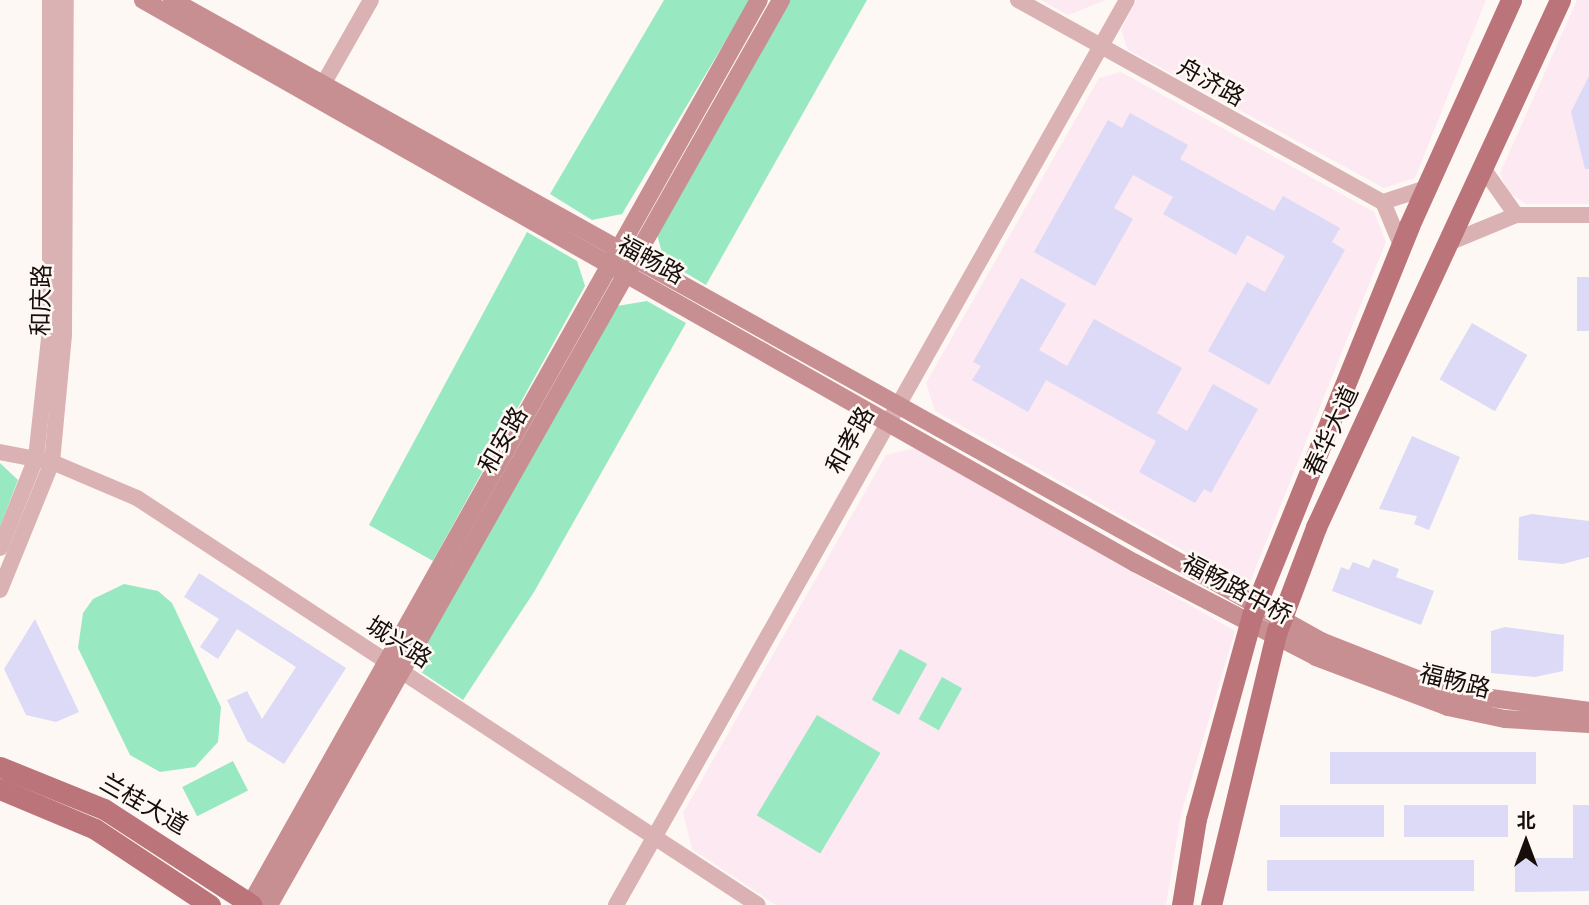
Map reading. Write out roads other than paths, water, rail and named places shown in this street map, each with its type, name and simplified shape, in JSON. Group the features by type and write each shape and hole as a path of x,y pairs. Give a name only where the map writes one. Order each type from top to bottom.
{"main road":[{"name":"福畅路","path":"143,0 319,90"},
{"name":"福畅路","path":"172,0 319,90 613,257 892,412 1145,544"},
{"name":"和安路","path":"393,666 613,257 759,0"},
{"name":"和安路","path":"256,905 393,666 630,265 781,0"},
{"name":"春华大道","path":"1182,905 1196,819 1252,615 1401,245 1511,0"},
{"name":"春华大道","path":"1211,905 1277,631 1362,423 1453,241 1560,0"},
{"name":"福畅路","path":"892,412 1135,564"},
{"name":"福畅路中桥","path":"1145,544 1318,649"},
{"name":"福畅路中桥","path":"1135,564 1318,649"},
{"name":"福畅路","path":"1318,649 1453,693 1589,711"},
{"name":"福畅路","path":"1318,649 1448,706 1505,719 1589,724"},
{"name":"兰桂大道","path":"0,767 104,808 256,905"},
{"name":"兰桂大道","path":"0,789 95,829 210,905"}],"street":[{"name":"和庆路","path":"0,548 36,458 50,330 50,0"},
{"name":"和庆路","path":"0,590 52,462 64,334 66,0"},
{"path":"319,90 371,0"},
{"name":"舟济路","path":"1018,0 1384,202"},
{"name":"和孝路","path":"616,905 1127,0"},
{"path":"1485,171 1516,215"},
{"path":"1401,245 1384,202 1426,188"},
{"path":"1453,241 1516,215 1589,215"},
{"name":"城兴路","path":"0,452 52,462 137,498 758,905"}]}
